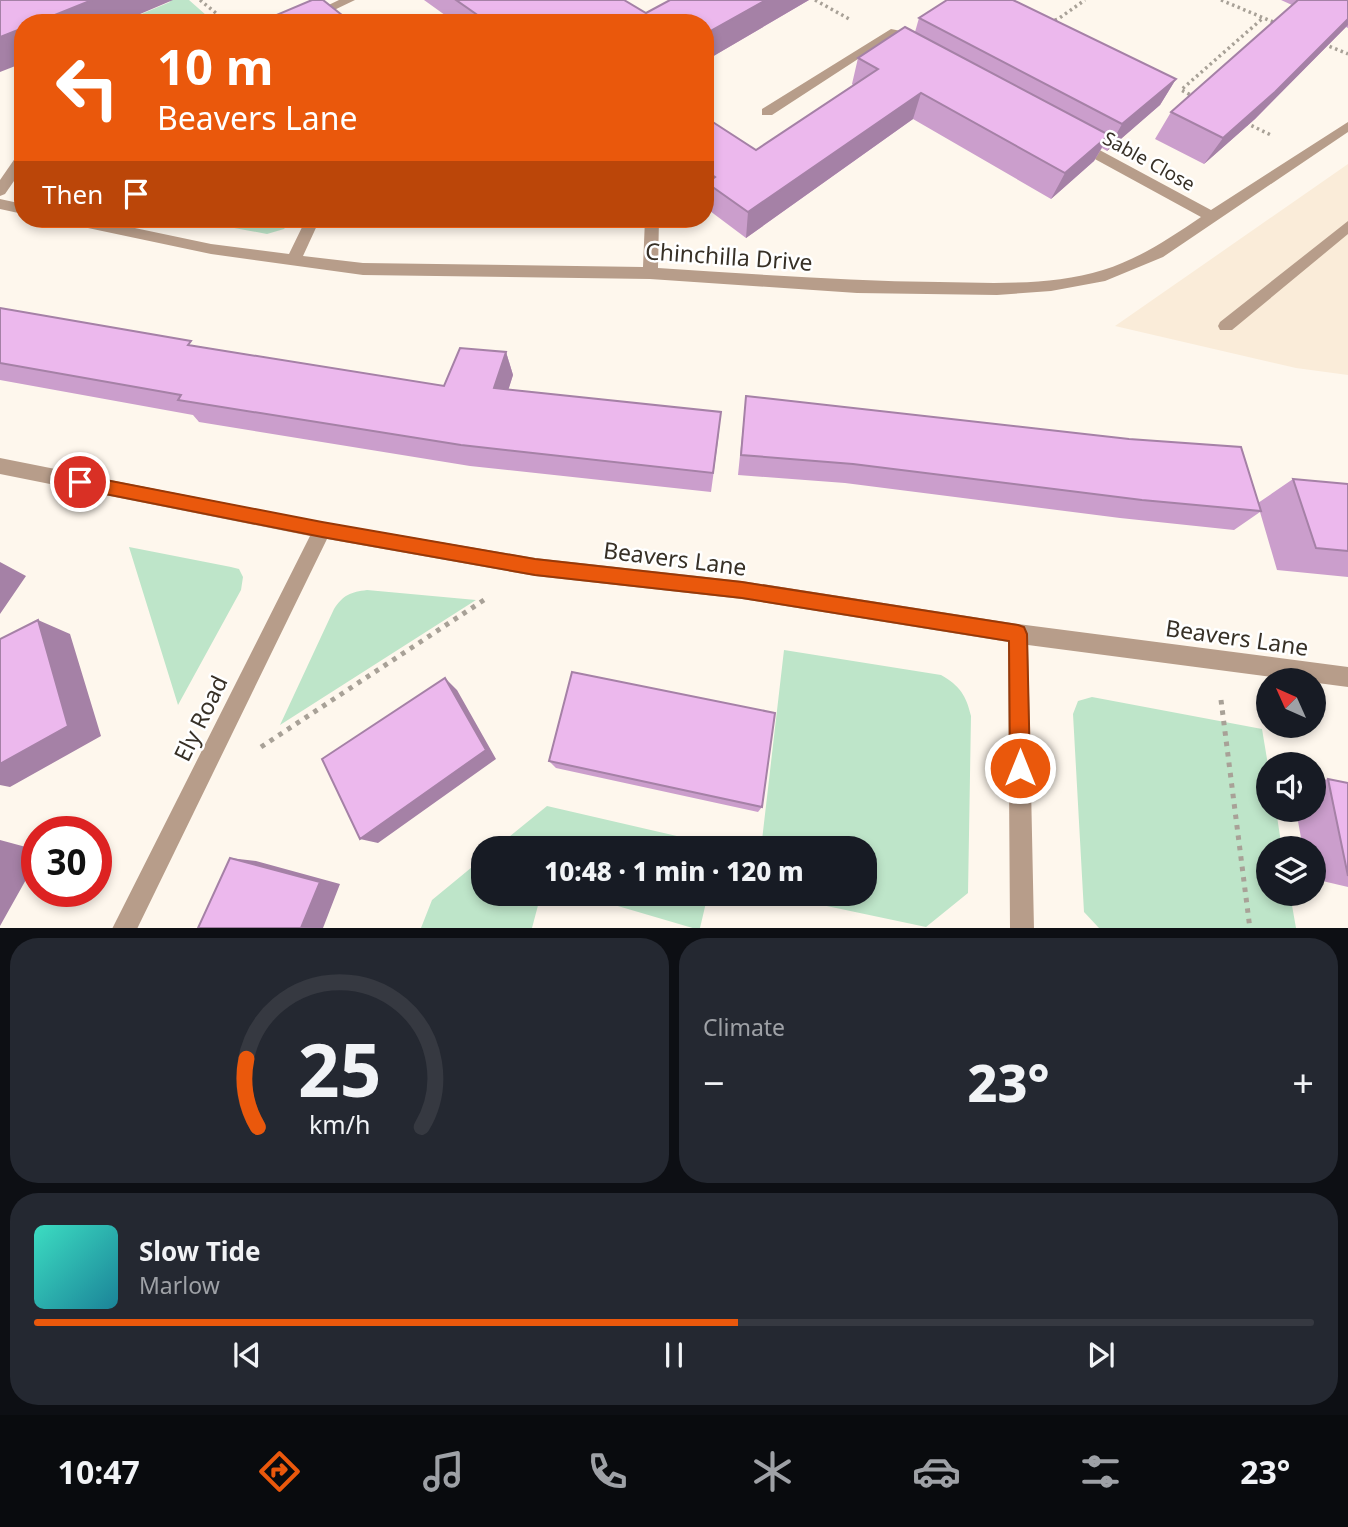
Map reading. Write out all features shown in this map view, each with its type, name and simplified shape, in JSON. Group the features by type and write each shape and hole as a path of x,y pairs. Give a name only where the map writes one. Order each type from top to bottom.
{"street":[{"path":"317,14 349,0"},
{"path":"767,112 891,38"},
{"name":"Chinchilla Drive","path":"112,228 211,249 363,269 650,273 857,287 998,289 1051,285 1105,275 1158,253 1348,126"},
{"name":"Sable Close","path":"1069,139 1212,217"},
{"path":"0,191 14,170"},
{"path":"1226,326 1348,226"},
{"path":"293,260 309,228"},
{"path":"650,273 652,228"},
{"name":"Beavers Lane","path":"0,466 322,530 535,567 742,590 1018,634 1215,657 1348,677"},
{"name":"Ely Road","path":"124,928 322,530"},
{"path":"1018,634 1022,928"}],"path":[{"path":"200,0 217,14"},
{"path":"1041,24 1058,19 1085,0"},
{"path":"1221,0 1288,29"},
{"path":"1204,102 1181,90 1264,18"},
{"path":"1324,44 1348,54"},
{"path":"1239,119 1308,153"},
{"path":"250,754 535,567"},
{"path":"1215,657 1250,928"}],"shaded area":[{"path":"1348,164 1348,375 1296,368 1115,326"}],"green space":[{"path":"169,0 189,0 205,14 141,14 170,2"},
{"path":"234,228 285,228 267,234"},
{"path":"129,547 239,569 243,577 241,590 178,705"},
{"path":"367,590 476,600 280,725 334,609 348,595"},
{"path":"784,650 941,675 958,687 971,716 968,893 926,927 827,906 877,906 877,836 763,836"},
{"path":"1092,697 1256,728 1256,738 1264,738 1266,752 1256,752 1256,822 1278,822 1280,836 1256,836 1256,906 1292,906 1296,928 1099,928 1084,912 1073,714 1078,701"},
{"path":"547,806 677,836 510,836"},
{"path":"471,868 471,906 538,906 532,928 421,928 432,900"},
{"path":"618,906 705,906 700,928 693,928"}],"building":[{"path":"0,0 92,0 57,14 14,14 14,32 0,37"},
{"path":"312,0 323,0 341,14 279,14"},
{"path":"456,0 624,0 646,13 670,0 766,0 714,29 714,14 476,14"},
{"path":"947,0 1013,0 1176,79 1122,124 919,18"},
{"path":"1298,0 1348,0 1348,19 1275,92 1223,138 1171,112"},
{"path":"905,27 1109,135 1065,173 921,93 748,212 714,188 714,123 756,150 878,69 858,58"},
{"path":"0,308 191,341 188,345 444,386 460,348 506,352 494,388 721,412 713,473 461,445 178,400 181,395 0,363"},
{"path":"746,396 1129,439 1241,447 1261,511 1142,500 853,464 741,455"},
{"path":"1293,479 1348,484 1348,551 1316,548"},
{"path":"38,620 68,726 0,764 0,639"},
{"path":"572,672 775,713 762,807 549,761"},
{"path":"445,678 486,750 360,839 322,759"},
{"path":"1328,779 1348,783 1348,876"},
{"path":"230,858 320,882 301,928 198,928"}],"route":[{"path":"80,482 322,530 535,567 742,590 1018,634 1020,768"}]}
